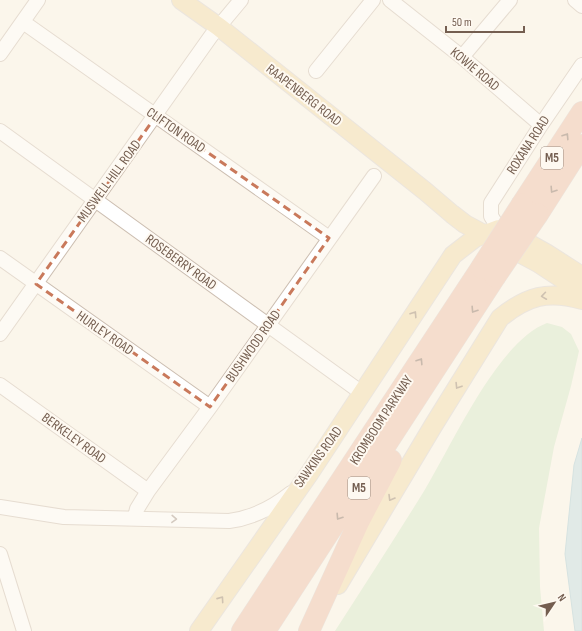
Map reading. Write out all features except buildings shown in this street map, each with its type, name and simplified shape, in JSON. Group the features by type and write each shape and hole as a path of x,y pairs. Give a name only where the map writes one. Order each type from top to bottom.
{"highway":[{"name":"M5","path":"488,273 530,209 582,112"},
{"name":"M5","path":"530,209 582,146"},
{"name":"KROMBOOM PARKWAY","path":"265,631 452,344 488,273"},
{"name":"KROMBOOM PARKWAY","path":"242,631 298,545 488,273"},
{"path":"310,631 359,521 452,344"},
{"path":"233,631 298,545"}],"main road":[{"name":"RAAPENBERG ROAD","path":"181,0 219,27 452,214 536,247 582,276"},
{"name":"RAAPENBERG ROAD","path":"425,191 492,231 582,292"},
{"path":"452,214 458,230 453,244 453,255"},
{"name":"SAWKINS ROAD","path":"309,474 453,255 475,238 492,231"},
{"path":"310,631 433,426 500,318 514,307 527,300 542,296 556,295 582,300"},
{"path":"198,631 309,474"}],"street":[{"path":"0,54 38,0"},
{"name":"MUSWELL HILL ROAD","path":"0,334 219,27 241,0"},
{"path":"316,71 373,0"},
{"name":"KOWIE ROAD","path":"390,0 462,57 541,125"},
{"path":"462,57 510,0"},
{"path":"575,0 582,6"},
{"name":"CLIFTON ROAD","path":"23,22 329,238"},
{"name":"ROXANA ROAD","path":"492,231 491,203 497,191 582,65"},
{"name":"ROSEBERRY ROAD","path":"0,131 362,393"},
{"name":"BUSHWOOD ROAD","path":"135,517 137,509 148,491 210,407 374,176"},
{"name":"HURLEY ROAD","path":"0,258 210,407"},
{"name":"BERKELEY ROAD","path":"0,385 148,491"},
{"name":"SAWKINS ROAD","path":"0,507 48,516 135,517 229,521 239,520 262,512 278,504 309,474"},
{"path":"0,554 24,631"}],"highlighted area":[{"path":"156,116 329,238 210,407 36,284"}],"green space":[{"path":"547,323 562,327 571,334 579,351 554,447 539,528 540,587 544,631 335,631 421,496 460,426 492,374 510,352 528,334"}],"water":[{"path":"582,438 582,631 575,631 565,554 574,465"}]}
